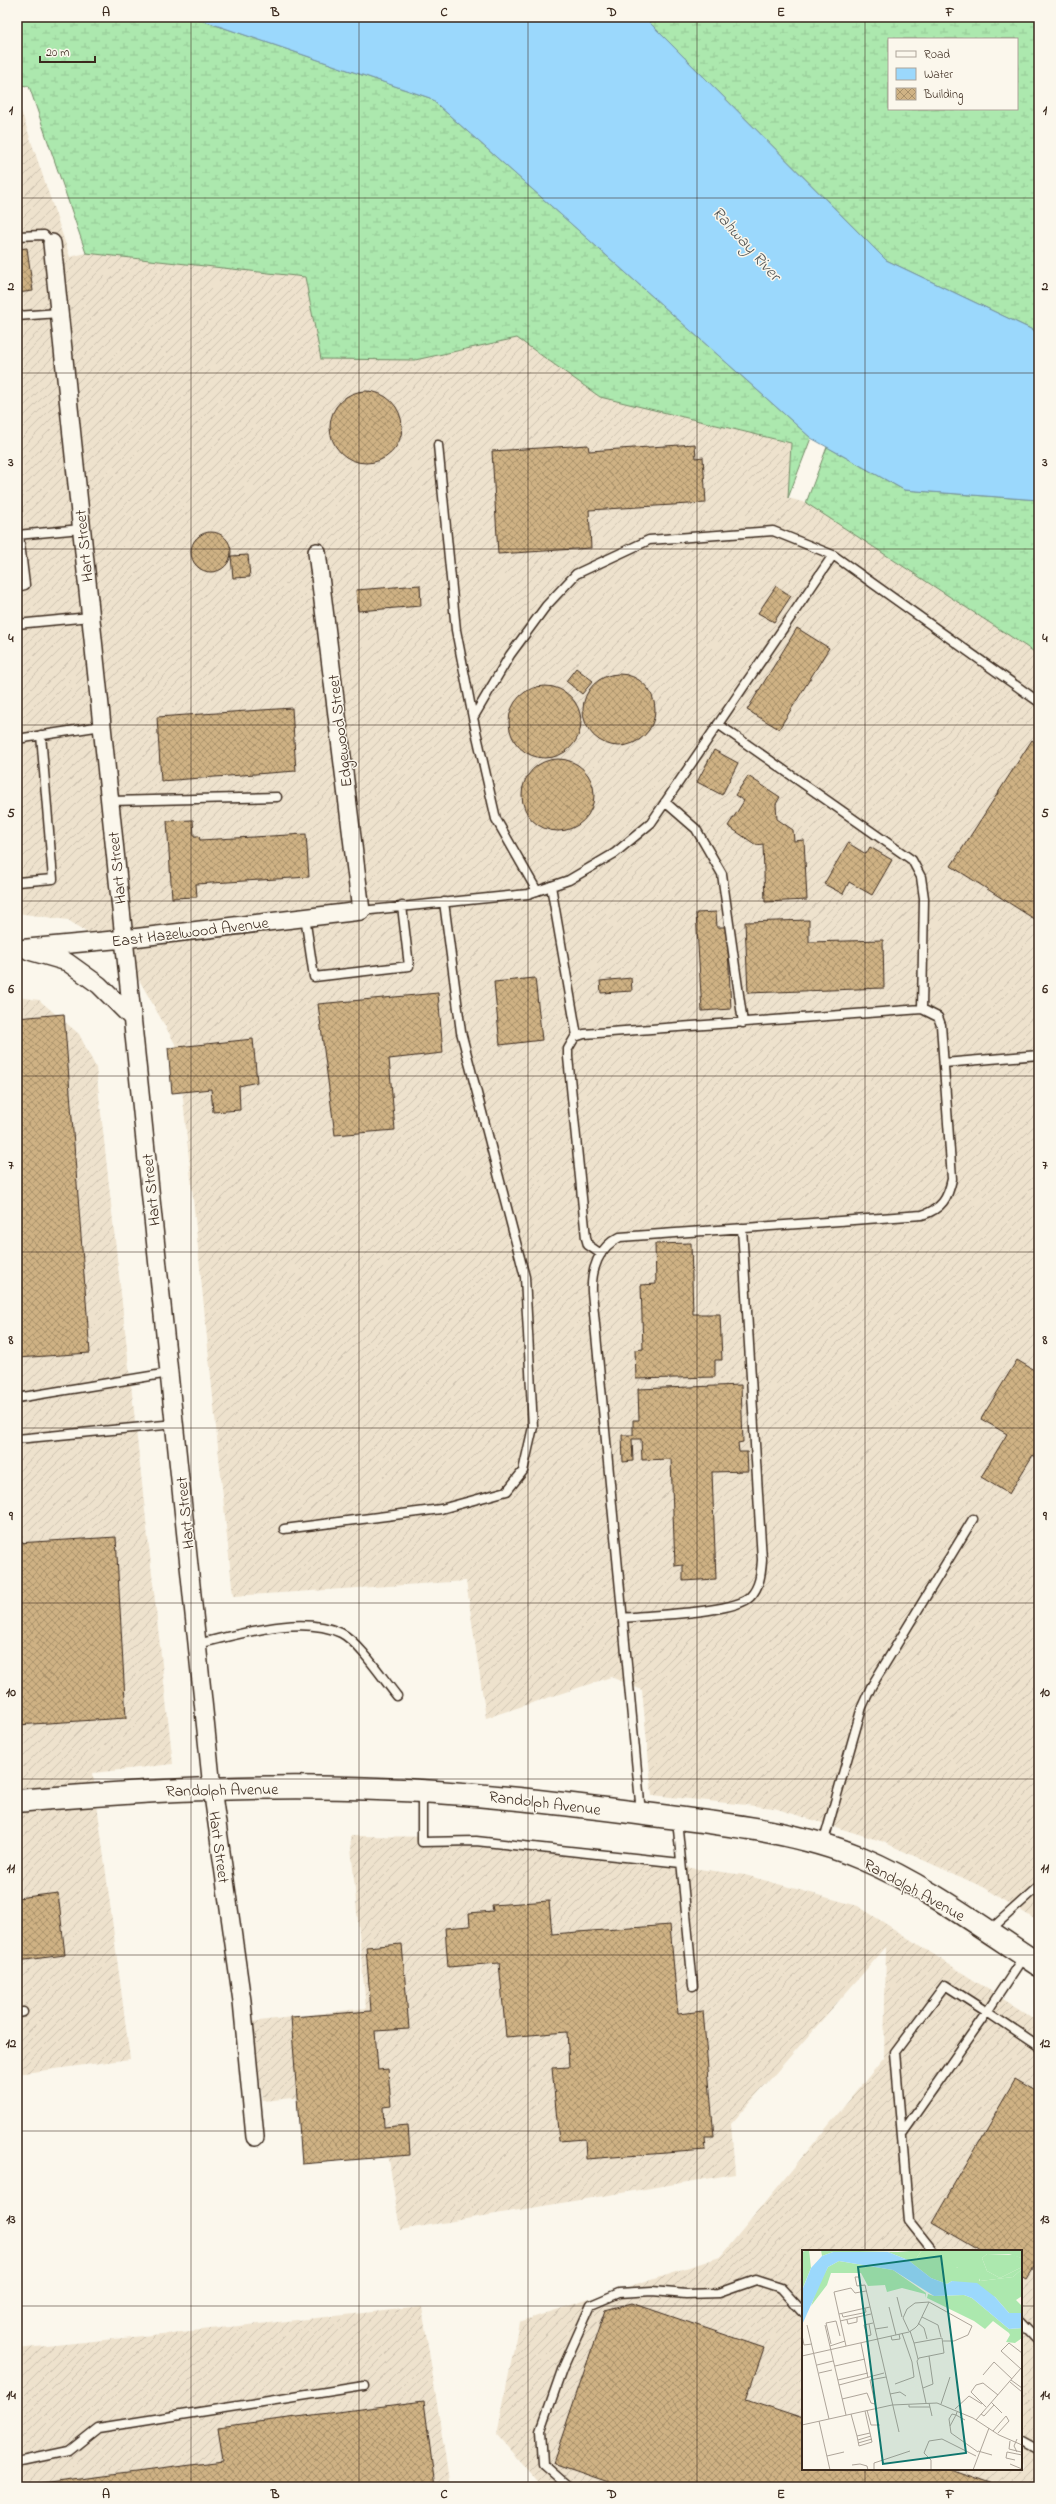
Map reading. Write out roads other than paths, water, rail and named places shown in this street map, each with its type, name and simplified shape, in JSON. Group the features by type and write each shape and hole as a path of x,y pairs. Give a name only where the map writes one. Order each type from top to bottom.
{"main road":[{"name":"Randolph Avenue","path":"17,1800 212,1788 422,1791 520,1799 676,1818 772,1833 822,1845 861,1858 896,1875 988,1931 1032,1960"}],"street":[{"name":"Hart Street","path":"52,243 212,1788 242,2001 255,2137"},
{"name":"Edgewood Street","path":"318,552 361,910"},
{"name":"East Hazelwood Avenue","path":"18,948 124,939 361,910"},
{"name":"East Hazelwood Avenue","path":"18,948 67,962 99,986 132,1018"}],"lane":[{"path":"17,236 44,235 52,243"},
{"path":"17,316 59,313"},
{"path":"438,445 456,630 473,718 496,818 537,891"},
{"path":"17,587 25,585 18,535 81,529"},
{"path":"473,718 515,649 546,606 576,574 649,540 773,531 834,555 1039,702"},
{"path":"361,910 528,894 569,880 615,853 651,823 834,555"},
{"path":"17,624 90,617"},
{"path":"718,724 912,860 921,877 924,898 922,1010"},
{"path":"17,739 102,726"},
{"path":"17,882 53,879 41,735"},
{"path":"110,801 276,797"},
{"path":"665,802 696,829 722,874 743,1023"},
{"path":"551,886 576,1036 568,1049 586,1238 588,1245 601,1254"},
{"path":"284,1529 441,1509 507,1491 523,1471 534,1427 525,1277 461,1032 444,902"},
{"path":"306,917 314,977 409,966 402,906"},
{"path":"576,1036 584,1034 922,1010 930,1012 940,1021 944,1063 952,1179 942,1205 922,1215 620,1237 612,1241 601,1254 593,1270 592,1285 641,1814"},
{"path":"944,1063 1039,1055"},
{"path":"623,1618 732,1607 750,1598 758,1584 762,1560 742,1228"},
{"path":"17,1398 169,1374"},
{"path":"17,1439 175,1424"},
{"path":"822,1845 862,1707 871,1687 973,1519"},
{"path":"198,1644 297,1625 324,1628 342,1633 366,1656 397,1696"},
{"path":"422,1791 422,1842 476,1841 681,1863"},
{"path":"676,1818 693,1986"},
{"path":"988,1931 1039,1886"},
{"path":"902,2133 987,2012 1032,1960"},
{"path":"932,2250 909,2221 895,2052 945,1985 1039,2047"},
{"path":"569,2487 543,2464 541,2430 562,2370 591,2305 619,2293 652,2291 686,2294 718,2293 756,2280 781,2288 802,2311"},
{"path":"1022,2322 1039,2340"},
{"path":"17,2462 69,2451 98,2428 364,2386"},
{"path":"1022,2442 1039,2451"}],"water":[{"name":"Rahway River","path":"192,17 644,17 886,260 1039,333 1039,500 904,490 811,438 430,98"}]}
